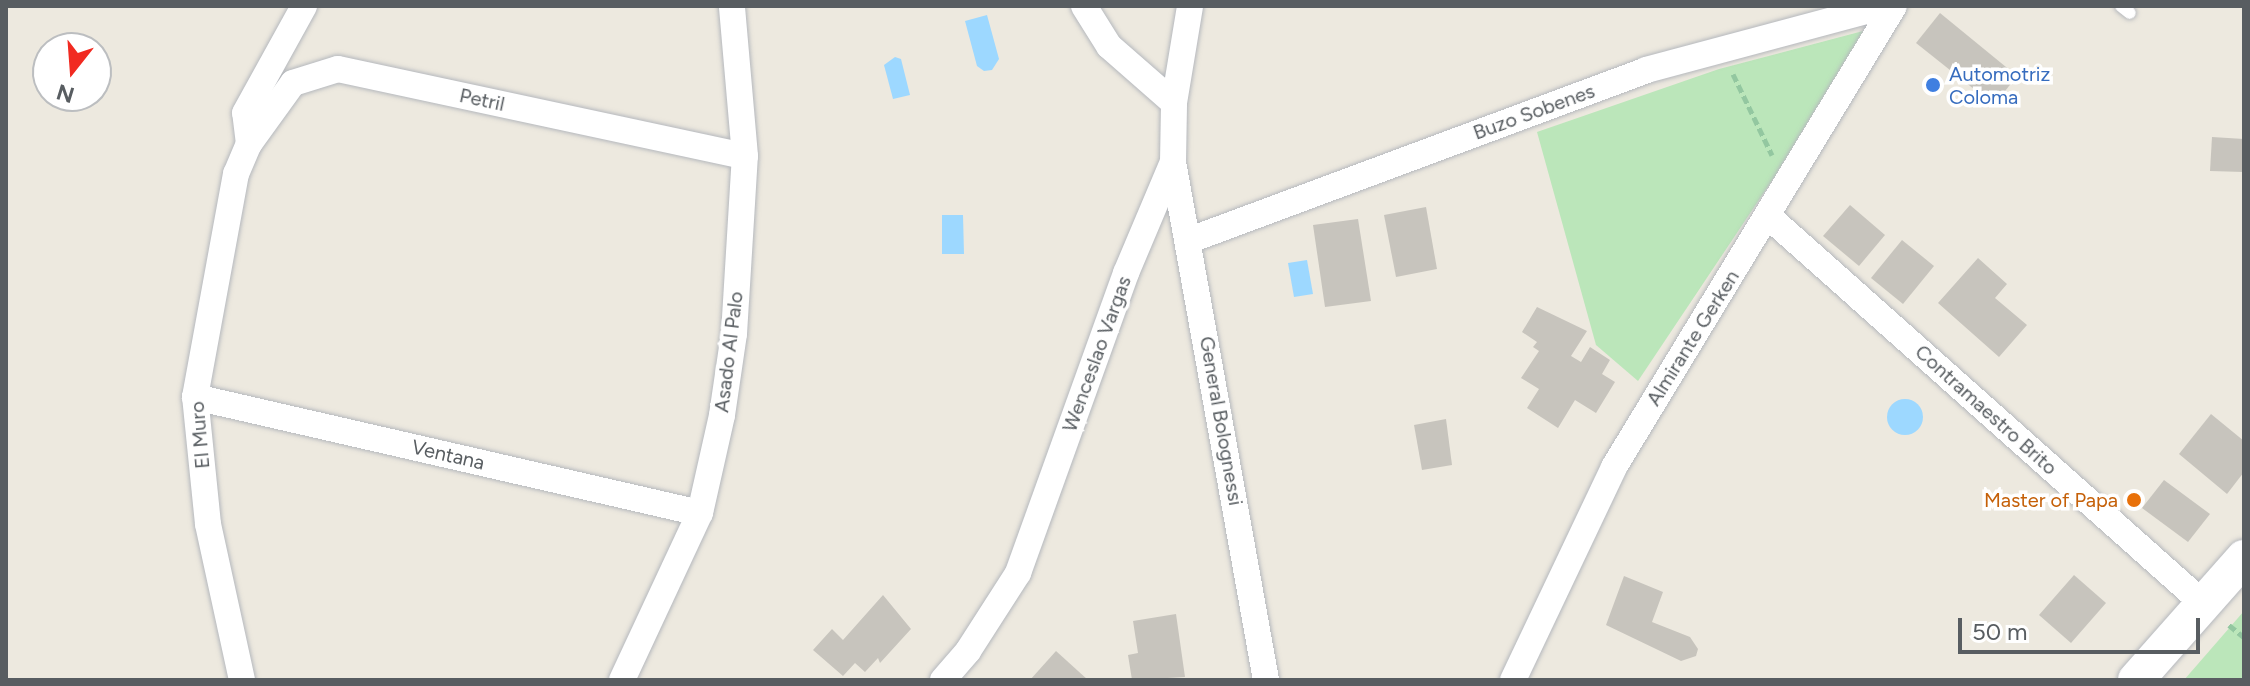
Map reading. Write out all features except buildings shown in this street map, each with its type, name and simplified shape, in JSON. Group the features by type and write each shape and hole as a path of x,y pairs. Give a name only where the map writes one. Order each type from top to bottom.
{"street":[{"path":"249,144 245,113 304,6"},
{"name":"Asado Al Palo","path":"622,680 700,513 734,334 745,156 732,6"},
{"path":"1084,6 1109,46 1174,103"},
{"name":"Wenceslao Vargas","path":"943,680 968,651 1018,573 1126,273 1173,162 1174,103 1190,6"},
{"name":"Buzo Sobenes","path":"1190,240 1646,70 1885,6"},
{"name":"Almirante Gerken","path":"1513,680 1614,467 1894,6"},
{"name":"Petril","path":"249,144 293,83 338,69 745,156"},
{"name":"El Muro","path":"242,680 208,524 195,397 236,174 249,144"},
{"name":"General Bolognessi","path":"1173,162 1190,240 1266,680"},
{"name":"Contramaestro Brito","path":"1768,216 2204,604"},
{"name":"Ventana","path":"195,397 700,513"},
{"path":"2136,680 2244,558"}],"path":[{"path":"1721,48 1786,185"}],"green space":[{"path":"1863,31 1775,176 1638,381 1596,345 1537,132 1719,69"},
{"path":"2244,611 2244,680 2184,680"}],"water":[{"path":"987,15 999,59 992,70 984,71 977,66 965,21"},
{"path":"895,57 901,59 910,95 893,99 884,65"},
{"path":"942,215 963,215 964,254 942,254"},
{"path":"1307,260 1313,294 1294,297 1288,263"},
{"path":"1905,399 1918,404 1923,417 1918,430 1905,435 1892,430 1887,417 1892,404"}],"place":[{"name":"Automotriz Coloma","path":"1933,85"},
{"name":"Master of Papa","path":"2134,500"}]}
